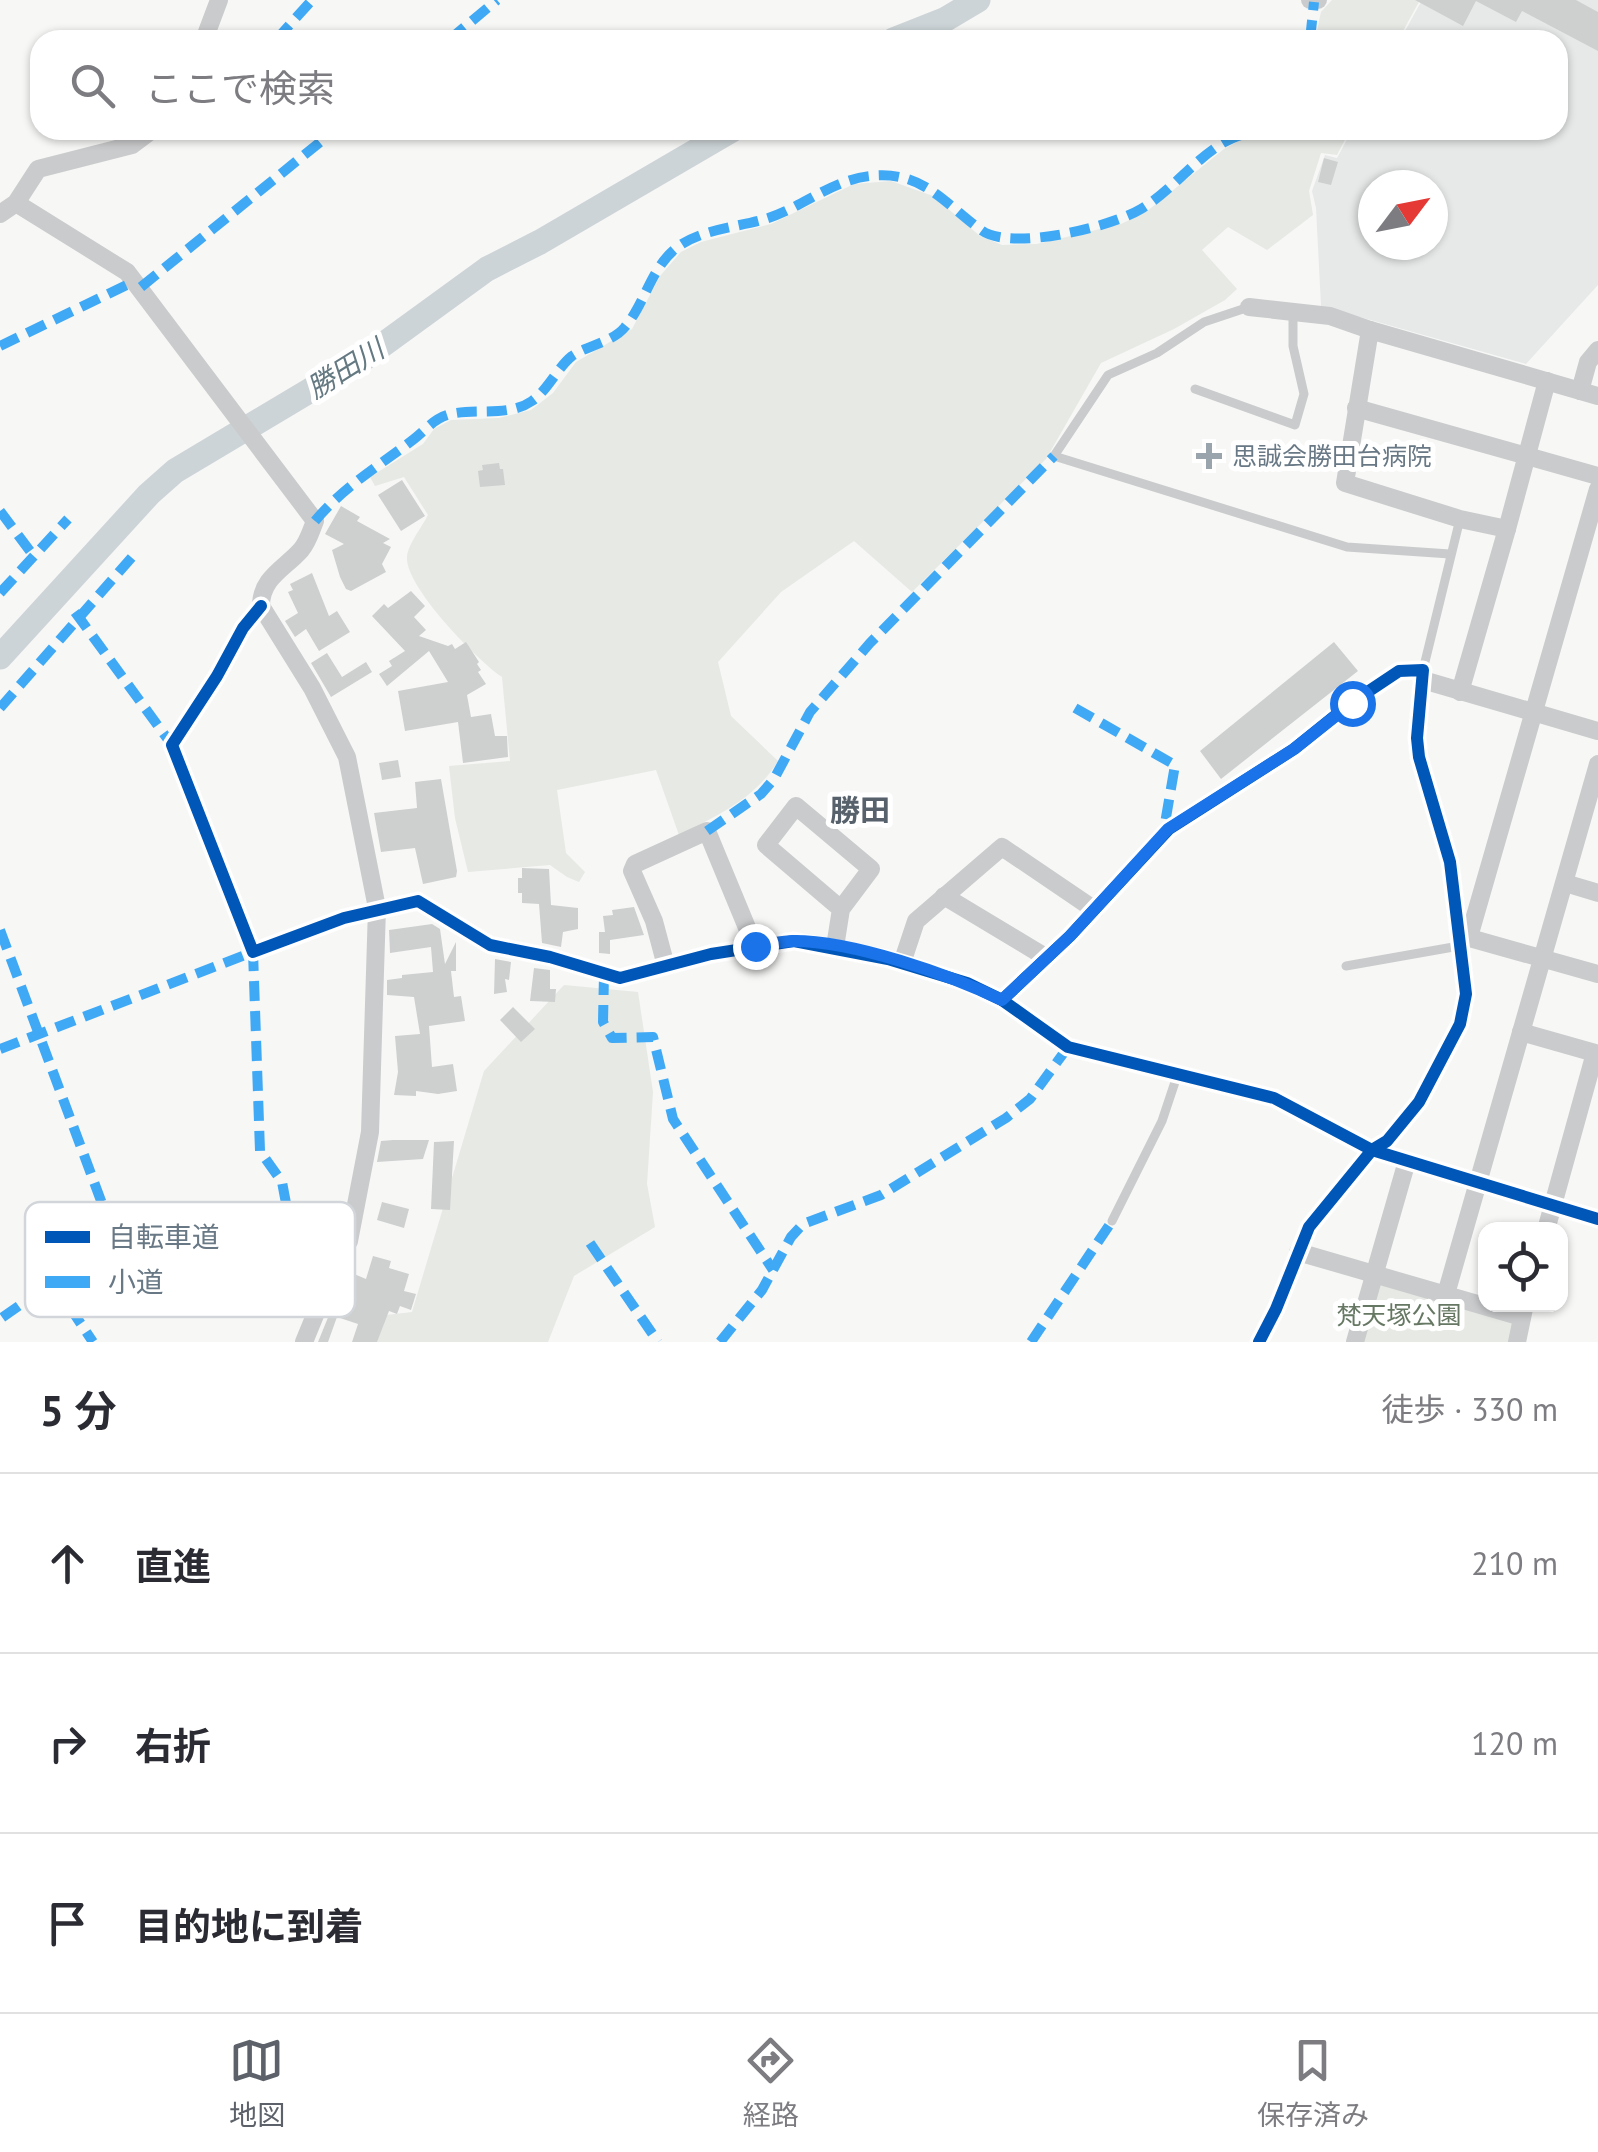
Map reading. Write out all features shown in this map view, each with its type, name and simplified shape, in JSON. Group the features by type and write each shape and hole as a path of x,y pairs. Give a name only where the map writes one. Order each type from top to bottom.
{"street":[{"path":"208,30 219,0"},
{"path":"0,214 16,203 38,169 139,140"},
{"path":"16,203 127,272 315,521 305,546 268,579 261,592 261,606 312,688 347,757 376,908 370,1132 355,1206"},
{"path":"1249,307 1330,316 1589,394 1588,362 1598,350"},
{"path":"1370,330 1345,483 1460,519 1507,528"},
{"path":"1460,692 1547,382"},
{"path":"1356,408 1598,476"},
{"path":"1462,939 1598,489"},
{"path":"261,606 243,628 172,745 253,952 344,918 418,900 490,946 620,978 755,946 794,941 835,947 967,983 1002,1000 1068,1047 1274,1098 1372,1150 1598,1219"},
{"path":"1002,1000 1095,910 1168,829 1294,749 1399,672 1423,675 1460,692 1598,731"},
{"path":"1259,1342 1309,1228 1372,1150 1387,1141 1419,1102 1460,1024 1466,994 1462,939 1450,862 1419,757 1419,694 1423,675"},
{"path":"1446,1294 1598,764"},
{"path":"835,947 841,909 871,869 796,806 766,845 841,909"},
{"path":"666,966 654,921 632,871 635,864 707,831 755,946"},
{"path":"902,964 916,920 1002,846 1095,910"},
{"path":"1564,883 1598,893"},
{"path":"944,896 1047,958"},
{"path":"1462,939 1598,974"},
{"path":"1521,1032 1594,1053 1548,1222"},
{"path":"1355,1342 1407,1161"},
{"path":"1298,1252 1478,1301"},
{"path":"1517,1342 1523,1312"},
{"path":"304,1342 314,1317"}],"lane":[{"path":"1249,307 1204,322 1157,353 1108,375 1054,456 1347,547 1450,554"},
{"path":"1195,389 1295,425 1304,394 1293,346 1294,310"},
{"path":"1423,675 1460,519"},
{"path":"1346,966 1462,939"},
{"path":"1112,1222 1162,1120 1178,1073"}],"shaded area":[{"path":"1422,0 1598,0 1598,285 1526,364 1321,306 1312,191 1325,155 1337,158 1347,140 1568,140 1568,30 1406,30"}],"green space":[{"path":"1332,0 1420,0 1404,30 1317,30 1321,12"},
{"path":"1241,140 1345,140 1337,155 1321,153 1309,191 1313,215 1267,250 1228,227 1202,250 1237,289 1174,329 1101,363 1046,459 912,592 854,541 781,592 718,662 731,716 778,761 758,786 734,805 679,835 656,770 557,790 566,853 585,872 579,882 550,865 468,872 455,818 449,766 510,761 502,677 445,622 410,570 408,552 428,515 404,477 375,486 370,477 423,444 434,429 451,420 499,418 531,410 553,393 576,362 632,329 660,276 681,252 701,242 771,224 854,184 891,181 933,196 980,236 1002,245 1037,244 1121,224 1146,212"},
{"path":"564,985 638,992 653,1092 647,1184 655,1227 574,1276 548,1342 354,1342 370,1317 412,1312 484,1071"},
{"name":"梵天塚公園","path":"1379,1281 1517,1320 1512,1342 1361,1342"}],"building":[{"path":"1415,0 1576,0 1598,12 1598,51 1568,35 1568,30 1558,30 1522,11 1516,22 1476,1 1463,26"},
{"path":"1324,158 1338,162 1331,185 1318,182"},
{"path":"499,463 505,485 480,487 478,471 483,470 482,465"},
{"path":"402,480 425,516 401,531 378,495"},
{"path":"341,506 360,517 357,521 390,539 383,543 391,547 382,564 386,572 351,591 340,577 332,550 344,544 325,534"},
{"path":"312,573 329,616 337,611 350,632 319,651 306,629 295,637 285,621 298,613 288,592 293,590 290,584"},
{"path":"411,591 425,606 414,617 426,630 419,636 452,644 455,649 466,642 479,662 478,672 486,684 467,695 471,717 491,714 495,736 507,736 508,757 463,763 458,722 405,731 398,691 448,682 429,651 387,686 379,674 392,666 389,661 405,651 372,616 384,604 388,608"},
{"path":"1334,642 1358,671 1221,779 1200,751"},
{"path":"327,653 342,677 366,662 372,672 331,697 311,663"},
{"path":"398,760 401,777 382,780 379,763"},
{"path":"441,779 456,877 423,884 415,848 381,852 374,813 417,808 415,782"},
{"path":"522,868 549,869 551,905 578,908 578,929 563,932 561,947 542,943 539,904 522,903 518,878 522,878"},
{"path":"634,907 644,935 610,940 610,954 599,953 599,932 605,932 603,916 613,915 612,910"},
{"path":"432,924 440,929 445,964 456,942 456,971 451,971 454,997 461,996 465,1021 429,1026 432,1067 453,1064 457,1091 394,1095 398,1072 395,1036 420,1034 414,997 387,995 387,980 433,972 431,947 390,953 389,930"},
{"path":"495,959 511,962 509,980 505,979 507,992 494,994"},
{"path":"534,968 550,970 555,1002 530,1001"},
{"path":"513,1007 535,1029 521,1042 500,1020"},
{"path":"429,1140 423,1159 377,1162 381,1141"},
{"path":"454,1141 450,1210 431,1209 434,1142"},
{"path":"382,1202 409,1209 404,1228 377,1220"},
{"path":"373,1256 391,1261 389,1268 409,1274 404,1291 416,1294 411,1310 400,1306 397,1314 389,1311 377,1342 352,1342 358,1324 337,1317 355,1317 355,1274 366,1279"},
{"path":"328,1317 337,1317 328,1342 318,1342"}],"waterway":[{"name":"勝田川","path":"918,30 978,0"},
{"name":"勝田川","path":"0,657 149,494 175,471 366,357 487,269 715,140"}],"marked path":[{"path":"285,30 312,0"},
{"path":"461,30 497,0"},
{"path":"1311,30 1314,2"},
{"path":"141,287 323,140"},
{"path":"315,521 349,487 440,418 461,412 503,411 532,401 572,356 620,332 670,254 699,236 779,214 856,179 888,175 931,190 981,230 995,236 1014,239 1061,234 1107,223 1141,209 1228,140"},
{"path":"0,346 135,281"},
{"path":"707,831 761,794 774,779 810,712 870,643 1054,456"},
{"path":"0,511 33,555"},
{"path":"0,593 68,519"},
{"path":"0,708 132,557"},
{"path":"75,612 172,745"},
{"path":"1075,708 1175,765 1163,835"},
{"path":"0,930 101,1202"},
{"path":"0,1049 253,952 260,1151 282,1182 286,1202"},
{"path":"604,975 603,1022 612,1038 653,1037 673,1119 773,1270"},
{"path":"720,1342 762,1290 791,1237 803,1224 881,1195 1006,1118 1030,1099 1068,1047"},
{"path":"1031,1342 1112,1221"},
{"path":"590,1243 658,1342"},
{"path":"0,1319 25,1302"},
{"path":"76,1317 93,1342"}],"cycle path":[{"path":"261,606 243,628 172,745 253,952 344,918 418,901 490,945 550,957 620,978 711,954 794,941 888,959 967,983 1002,1000 1068,1047 1274,1098 1372,1150 1598,1219"},
{"path":"1002,1000 1070,936 1169,829 1294,749 1399,671 1423,670 1417,738 1450,862 1466,994 1460,1024 1419,1102 1387,1141 1372,1150 1309,1227 1259,1342"}],"place":[{"name":"思誠会勝田台病院","path":"1209,456"}],"district":[{"name":"勝田","path":"860,809"}],"route":[{"path":"755,946 794,941 835,947 967,983 1002,1000 1070,936 1168,829 1294,749 1352,703"}]}
